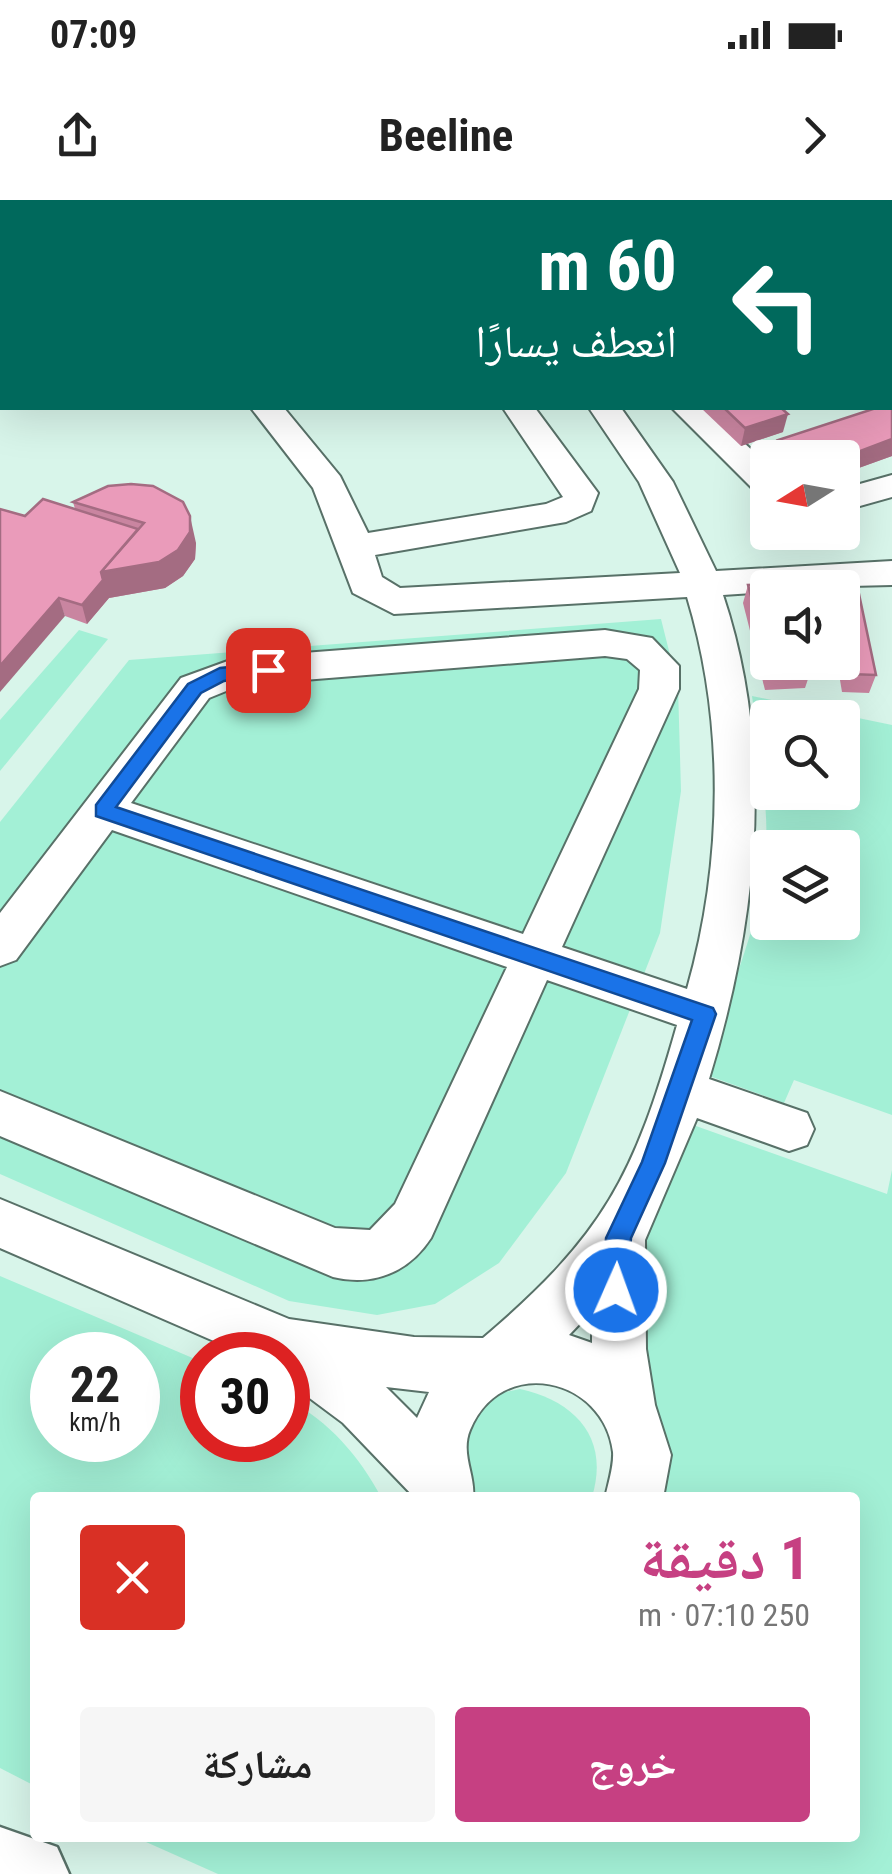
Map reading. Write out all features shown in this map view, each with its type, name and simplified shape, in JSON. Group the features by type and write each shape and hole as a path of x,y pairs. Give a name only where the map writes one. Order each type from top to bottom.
{"main road":[{"path":"2,1870 30,1874"}],"street":[{"path":"269,410 328,484 356,547 366,584 394,602 892,573"},
{"path":"356,547 554,514 579,503 581,493 575,483 521,410"},
{"path":"446,1491 438,1458 440,1430 450,1404 546,1320 618,1238 681,1091 705,1014 724,930 734,850 737,776 722,643 685,531 659,483 606,410"},
{"path":"690,410 750,467"},
{"path":"0,946 194,688 220,675 604,644 638,647 660,666 659,690 413,1221 389,1250 371,1257 333,1252 0,1114"},
{"path":"103,810 705,1014"},
{"path":"681,1091 790,1128"},
{"path":"0,1224 256,1332"},
{"path":"618,1238 619,1349 628,1410 640,1446 637,1492"},
{"path":"310,1346 414,1364 494,1362 538,1352 572,1360 604,1380 628,1410"},
{"path":"310,1366 362,1404 446,1491"}],"green space":[{"path":"661,619 678,687 681,791 660,933 566,1173 499,1263 435,1304 377,1315 289,1301 0,1174 0,822 129,660"},
{"path":"79,630 108,639 0,771 0,720"},
{"path":"860,718 892,725 892,1115 794,1080 784,1103 701,1073 750,932 750,940 860,940 860,830 766,830 765,810 860,810"},
{"path":"682,1121 887,1194 892,1170 892,1874 218,1874 146,1842 860,1842 860,1492 659,1492 622,1278"},
{"path":"0,1276 132,1332 30,1332 30,1462 160,1462 160,1344 180,1353 180,1462 310,1462 310,1413 342,1441 378,1492 30,1492 30,1783 0,1768"},
{"path":"520,1389 572,1413 592,1440 596,1457 593,1492 453,1492 450,1443 495,1394"}],"building":[{"path":"726,410 783,410 788,414 745,428"},
{"path":"870,410 892,410 892,439 860,451 860,440 778,440"},
{"path":"108,486 153,486 183,502 190,516 190,532 178,550 159,562 101,572 144,523 73,502"},
{"path":"43,499 138,529 101,572 103,580 82,605 59,598 0,666 0,509 25,516"},
{"path":"860,599 876,675 860,674"}],"route":[{"path":"268,670 220,675 194,688 103,810 705,1014 681,1091 618,1238 616,1290"}]}
